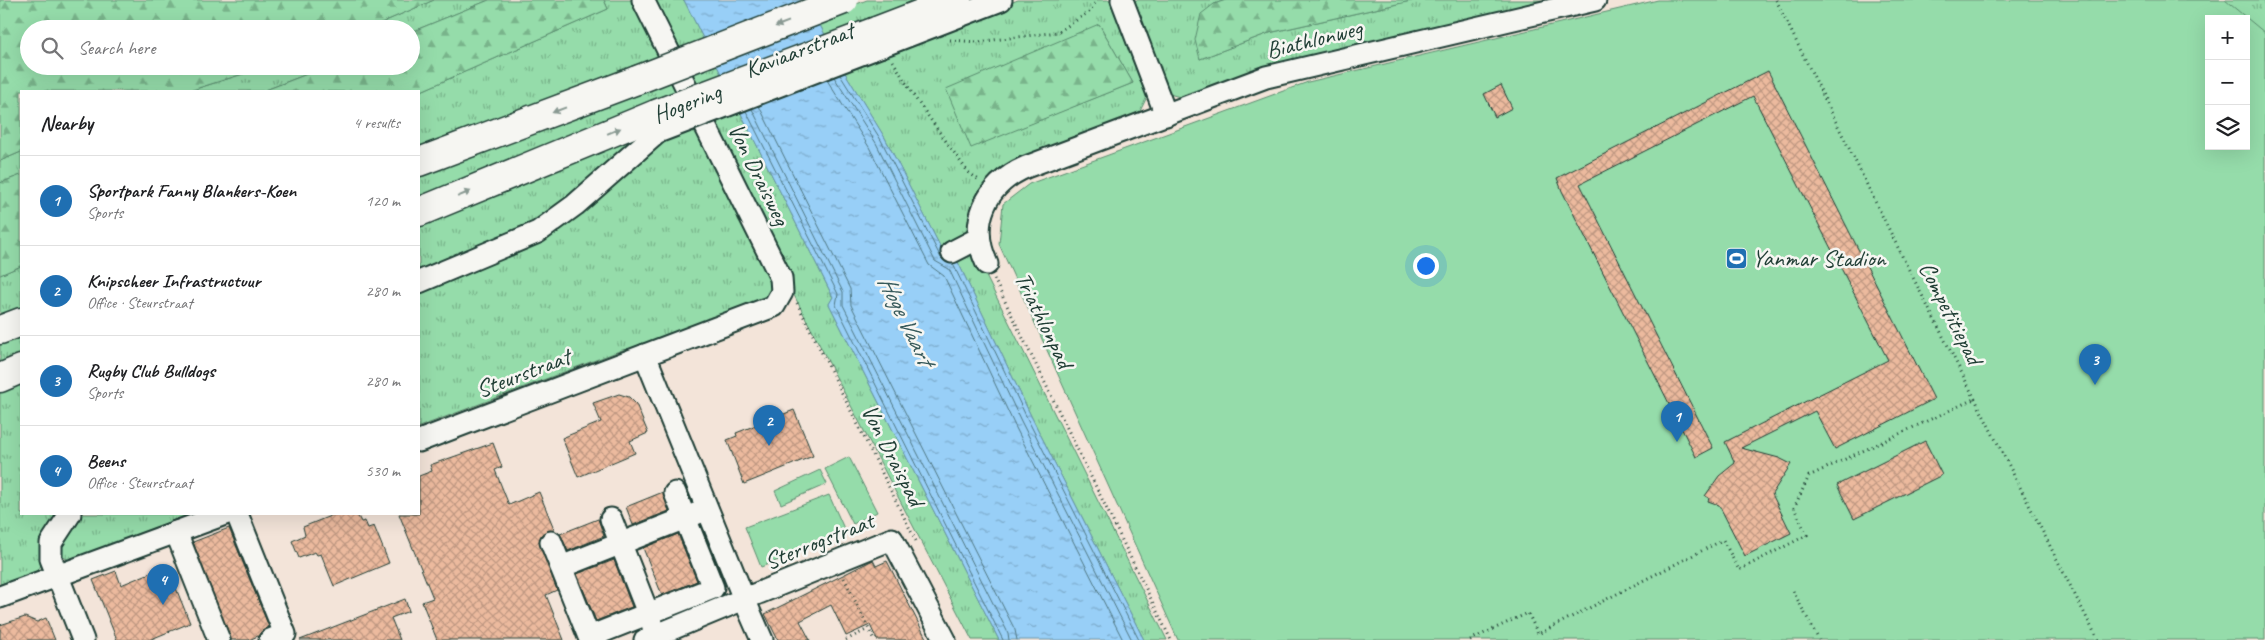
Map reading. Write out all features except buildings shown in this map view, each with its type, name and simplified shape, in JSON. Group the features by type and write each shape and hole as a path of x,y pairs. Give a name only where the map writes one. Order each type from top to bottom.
{"highway":[{"name":"Hogering","path":"420,162 844,0"},
{"name":"Hogering","path":"420,212 879,38 957,0"},
{"path":"0,330 20,322"},
{"path":"0,378 20,369"}],"street":[{"name":"Von Draisweg","path":"643,0 782,278 782,292"},
{"name":"Kaviaarstraat","path":"879,38 1001,0"},
{"path":"1122,0 1166,115"},
{"name":"Biathlonweg","path":"1166,115 1283,72 1596,0"},
{"name":"Triathlonpad","path":"987,264 979,227 984,207 994,190 1006,177 1026,167 1166,115"},
{"path":"420,282 538,232 575,205 657,123"},
{"path":"952,252 980,238"},
{"name":"Steurstraat","path":"420,441 774,306 782,292"},
{"path":"645,355 762,640"},
{"path":"552,542 590,637 648,614 713,588 675,493"},
{"path":"562,567 707,509"},
{"path":"69,515 51,543 51,559 83,640"},
{"path":"0,597 222,515"},
{"path":"237,515 284,634 270,640"},
{"path":"611,519 648,614 651,638 744,599"},
{"path":"176,532 218,640"},
{"name":"Sterrogstraat","path":"744,599 892,539 945,640"}],"path":[{"path":"950,40 976,42 1058,32 1089,12 1097,0"},
{"name":"Competitiepad","path":"1776,0 1975,399 2098,640"},
{"path":"894,63 913,96 968,172 982,182"},
{"name":"Triathlonpad","path":"987,264 1170,640"},
{"name":"Von Draispad","path":"782,292 794,298 919,547"},
{"path":"1470,640 1528,613 1538,634 1723,540 1739,570 1807,535 1794,508 1809,476 1975,399"},
{"path":"836,562 874,640"},
{"path":"1793,591 1818,640"},
{"path":"846,640 852,639 868,629"}],"green space":[{"path":"0,0 434,0 388,20 20,20 20,75 240,75 192,90 20,90 20,152 0,161"},
{"path":"434,0 489,0 420,28 420,20 388,20"},
{"path":"489,0 604,0 608,9 420,92 420,90 266,90 305,75 420,75 420,28"},
{"path":"604,0 638,0 666,57 420,157 420,92 608,9"},
{"path":"648,0 684,0 833,297 829,304 999,640 972,640 800,307"},
{"path":"867,0 928,0 827,39 817,19"},
{"path":"1018,0 1115,0 1148,95 1137,117 1003,171 980,264 1167,640 1144,640 1031,416 956,258 945,256 885,138 842,68","holes":["1099,24 1133,83 971,147"]},
{"path":"1130,0 1226,0 1214,4 1200,59 1269,33 1415,0 1557,0 1184,98 1169,94"},
{"path":"1226,0 1415,0 1269,33 1200,59 1195,40 1201,14 1214,4"},
{"path":"1658,0 2225,0 2243,15 2205,15 2205,150 2250,150 2250,21 2265,33 2265,640 1178,640 999,244 1003,204 1029,184 1308,82"},
{"path":"2186,0 2265,0 2265,60 2250,28 2250,15 2233,15"},
{"path":"1099,24 1133,83 971,148 946,89"},
{"path":"240,75 305,75 266,90 192,90"},
{"path":"675,75 685,95 420,200 420,176"},
{"path":"699,123 776,278 770,296 655,344 622,350 420,427 420,287 532,243 661,136"},
{"path":"660,124 548,217 420,273 420,220"},
{"path":"20,152 20,175 0,183 0,161"},
{"path":"20,175 20,266 0,275 0,183"},
{"path":"20,266 20,315 0,323 0,275"},
{"path":"20,335 20,358 0,367 0,343"},
{"path":"20,378 20,515 59,515 39,570 0,585 0,387"},
{"path":"849,457 877,512 853,524 825,469"},
{"path":"820,470 827,484 781,504 775,491"},
{"path":"829,495 846,533 761,567 745,527"},
{"path":"78,515 187,515 70,560 60,556 57,541"}],"water":[{"name":"Hoge Vaart","path":"684,0 807,0 842,68 885,138 945,256 956,258 1031,416 1144,640 999,640 829,304 833,297"}],"place":[{"name":"Yanmar Stadion","path":"1736,258"},
{"name":"Rugby Club Bulldogs","path":"2095,385"},
{"name":"Sportpark Fanny Blankers-Koen","path":"1677,442"},
{"name":"Knipscheer Infrastructuur","path":"769,446"},
{"name":"Beens","path":"163,605"}]}
